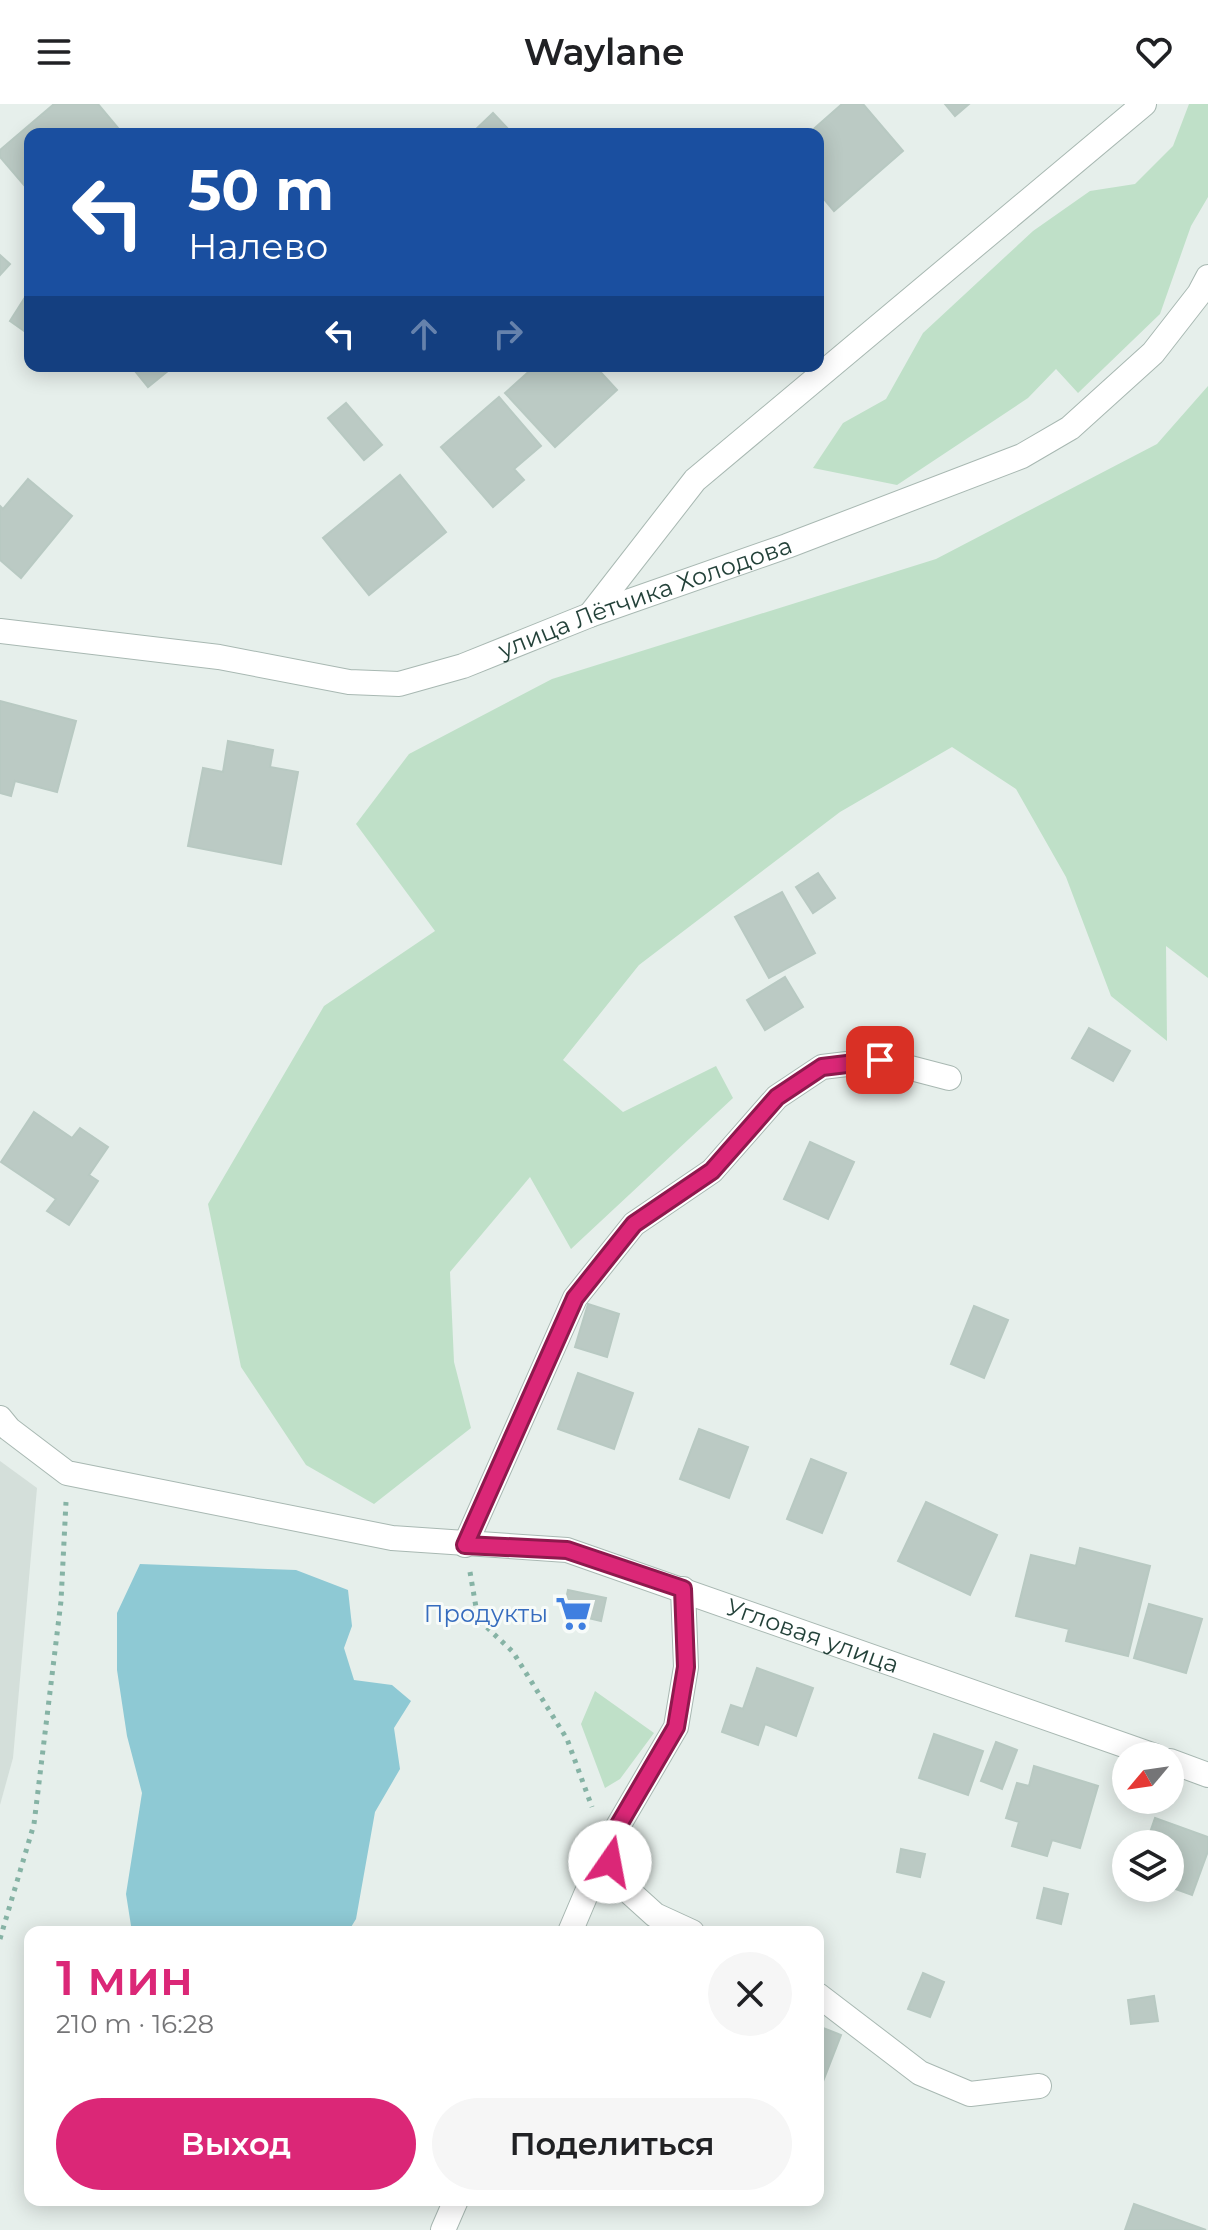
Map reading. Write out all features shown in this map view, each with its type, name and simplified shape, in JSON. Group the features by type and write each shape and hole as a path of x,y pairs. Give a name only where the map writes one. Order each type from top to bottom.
{"street":[{"path":"590,615 695,480 1144,104"},
{"name":"улица Лётчика Холодова","path":"0,631 219,657 349,682 399,684 463,666 590,615 787,546 1022,456 1070,428 1153,353 1199,294 1208,277"},
{"path":"465,1545 575,1298 634,1224 712,1171 777,1097 822,1067 880,1060 949,1078"},
{"path":"0,1418 9,1429 67,1473"},
{"name":"Угловая улица","path":"67,1473 392,1538 567,1550 1115,1742"},
{"path":"573,1926 607,1845 676,1727 686,1667 683,1589"},
{"path":"1184,1766 1208,1775"},
{"path":"607,1845 614,1878 655,1915 679,1926"},
{"path":"824,2000 920,2073 970,2094 1039,2086"},
{"path":"443,2230 453,2206"}],"path":[{"path":"0,1939 34,1824 61,1601 67,1473"},
{"path":"465,1545 478,1619 513,1652 567,1739 607,1845"}],"shaded area":[{"path":"0,1461 37,1488 13,1758 0,1805"}],"green space":[{"path":"1189,104 1208,104 1208,197 1191,226 1160,314 1078,393 1056,369 1028,398 897,485 813,468 843,423 886,399 923,333 1033,231 1090,191 1135,184 1173,146"},
{"path":"1208,386 1208,978 1166,946 1167,1041 1111,996 1066,877 1016,789 952,747 840,812 639,965 563,1060 623,1112 716,1066 733,1098 571,1249 530,1177 450,1272 454,1362 471,1428 374,1504 306,1465 241,1367 208,1204 324,1006 435,931 356,824 409,754 552,679 936,559 1157,444"},
{"path":"595,1691 654,1733 620,1779 605,1788 581,1724"}],"water":[{"path":"140,1564 296,1570 348,1590 352,1626 344,1648 354,1680 392,1685 411,1701 394,1728 400,1769 375,1812 356,1919 352,1926 131,1926 126,1894 142,1793 127,1736 117,1670 117,1613"}],"building":[{"path":"54,104 98,104 118,128 26,128"},
{"path":"842,104 863,104 903,151 834,211 824,199 824,128 815,128"},
{"path":"945,104 969,104 955,116"},
{"path":"493,113 507,128 477,128"},
{"path":"24,130 24,185 0,157 0,150"},
{"path":"0,255 10,264 0,275"},
{"path":"24,299 24,331 10,321"},
{"path":"136,372 167,372 148,387"},
{"path":"528,372 600,372 617,390 555,447 505,393"},
{"path":"499,397 541,446 514,469 524,480 493,507 441,447"},
{"path":"346,403 382,445 364,460 328,418"},
{"path":"400,475 446,532 369,595 323,538"},
{"path":"28,479 72,516 21,578 0,560 0,506 3,509"},
{"path":"0,701 76,721 57,792 15,781 11,796 0,793"},
{"path":"228,741 273,750 270,767 298,772 281,864 188,846 203,768 223,772"},
{"path":"818,873 835,898 813,913 796,887"},
{"path":"782,892 815,953 769,978 735,917"},
{"path":"785,977 803,1007 765,1030 747,1000"},
{"path":"1089,1028 1130,1051 1113,1081 1072,1058"},
{"path":"34,1112 72,1138 80,1128 108,1147 89,1175 98,1181 69,1225 47,1211 56,1199 1,1162"},
{"path":"810,1142 854,1162 828,1219 784,1199"},
{"path":"588,1304 619,1314 607,1357 575,1347"},
{"path":"974,1306 1008,1320 984,1378 951,1364"},
{"path":"578,1373 633,1393 614,1449 558,1429"},
{"path":"699,1429 748,1447 729,1498 680,1479"},
{"path":"811,1459 846,1473 822,1533 787,1519"},
{"path":"926,1502 997,1535 970,1595 898,1561"},
{"path":"1080,1548 1150,1566 1128,1656 1066,1641 1069,1629 1016,1616 1031,1555 1076,1566"},
{"path":"568,1590 606,1598 601,1621 563,1612"},
{"path":"1149,1604 1202,1619 1186,1673 1134,1658"},
{"path":"757,1668 813,1688 796,1736 765,1724 758,1745 722,1732 731,1705 743,1709"},
{"path":"934,1734 983,1751 968,1795 919,1778"},
{"path":"996,1742 1017,1750 1002,1789 981,1781"},
{"path":"1034,1766 1098,1786 1080,1848 1052,1840 1047,1856 1012,1846 1019,1822 1006,1818 1017,1783 1029,1786"},
{"path":"1155,1818 1208,1837 1208,1851 1192,1895 1184,1892 1184,1830 1151,1830"},
{"path":"901,1849 925,1854 920,1877 897,1872"},
{"path":"1044,1888 1068,1894 1061,1924 1037,1918"},
{"path":"923,1973 944,1982 930,2017 908,2009"},
{"path":"1154,1996 1158,2021 1131,2024 1128,2000"},
{"path":"824,2028 841,2035 824,2079"},
{"path":"1134,2204 1206,2230 1125,2230"}],"place":[{"name":"Продукты","path":"574,1614"}],"route":[{"path":"610,1862 607,1845 676,1727 686,1667 683,1589 567,1550 465,1545 575,1298 634,1224 712,1171 777,1097 822,1067 880,1060"}]}
